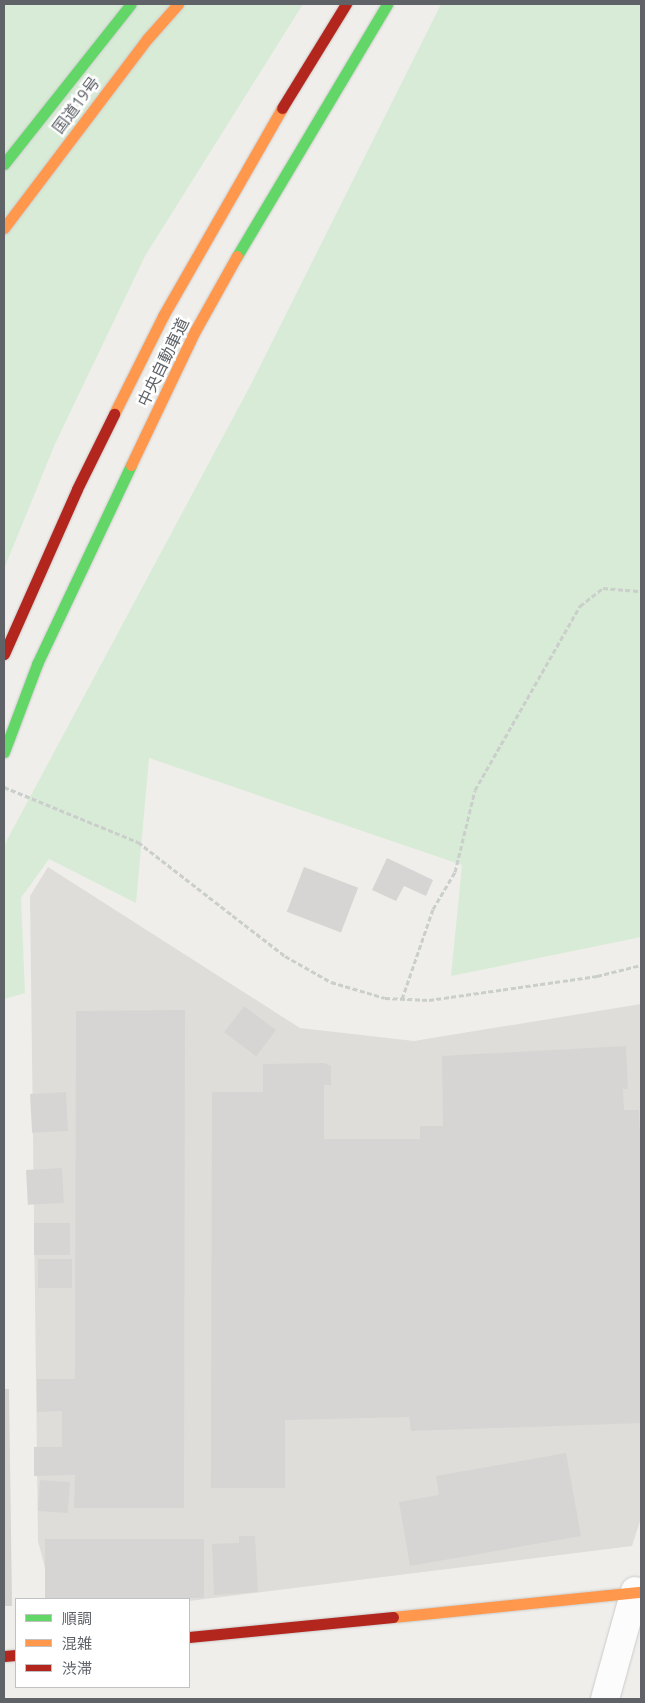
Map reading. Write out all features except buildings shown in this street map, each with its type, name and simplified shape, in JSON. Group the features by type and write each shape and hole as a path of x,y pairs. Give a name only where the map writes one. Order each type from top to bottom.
{"main road":[{"name":"国道19号","path":"4,164 131,4"},
{"name":"国道19号","path":"4,228 147,38 178,4"},
{"name":"中央自動車道","path":"4,654 77,488 163,316 246,166 346,4"},
{"name":"中央自動車道","path":"4,752 37,664 196,331 279,181 387,4"},
{"path":"190,1637 638,1591"}],"street":[{"path":"605,1699 638,1591"}],"path":[{"path":"402,999 433,909 455,872 475,790 571,621 580,606 603,588 641,591"},
{"path":"4,787 138,842 285,956 331,982 385,998 439,998 597,976 641,965"}],"shaded area":[{"path":"48,867 300,1028 414,1041 641,1004 641,1518 632,1546 190,1601 190,1598 53,1598 38,1541 30,896"}],"green space":[{"path":"4,4 303,4 145,256 55,444 4,569"},
{"path":"441,4 641,4 641,937 451,976 462,865 149,758 136,903 49,859 21,898 25,993 4,999 4,848 7,840 249,388"}],"traffic: fast":[{"path":"4,164 131,4"},
{"path":"237,256 387,4"},
{"path":"4,752 37,664 131,465"}],"traffic: slow":[{"path":"4,228 147,39 178,4"},
{"path":"114,414 163,316 282,108"},
{"path":"131,465 195,331 237,256"},
{"path":"393,1617 641,1592"}],"traffic: jam":[{"path":"282,108 346,4"},
{"path":"4,654 77,489 114,414"},
{"path":"190,1637 393,1617"},
{"path":"4,1656 15,1655"}]}
